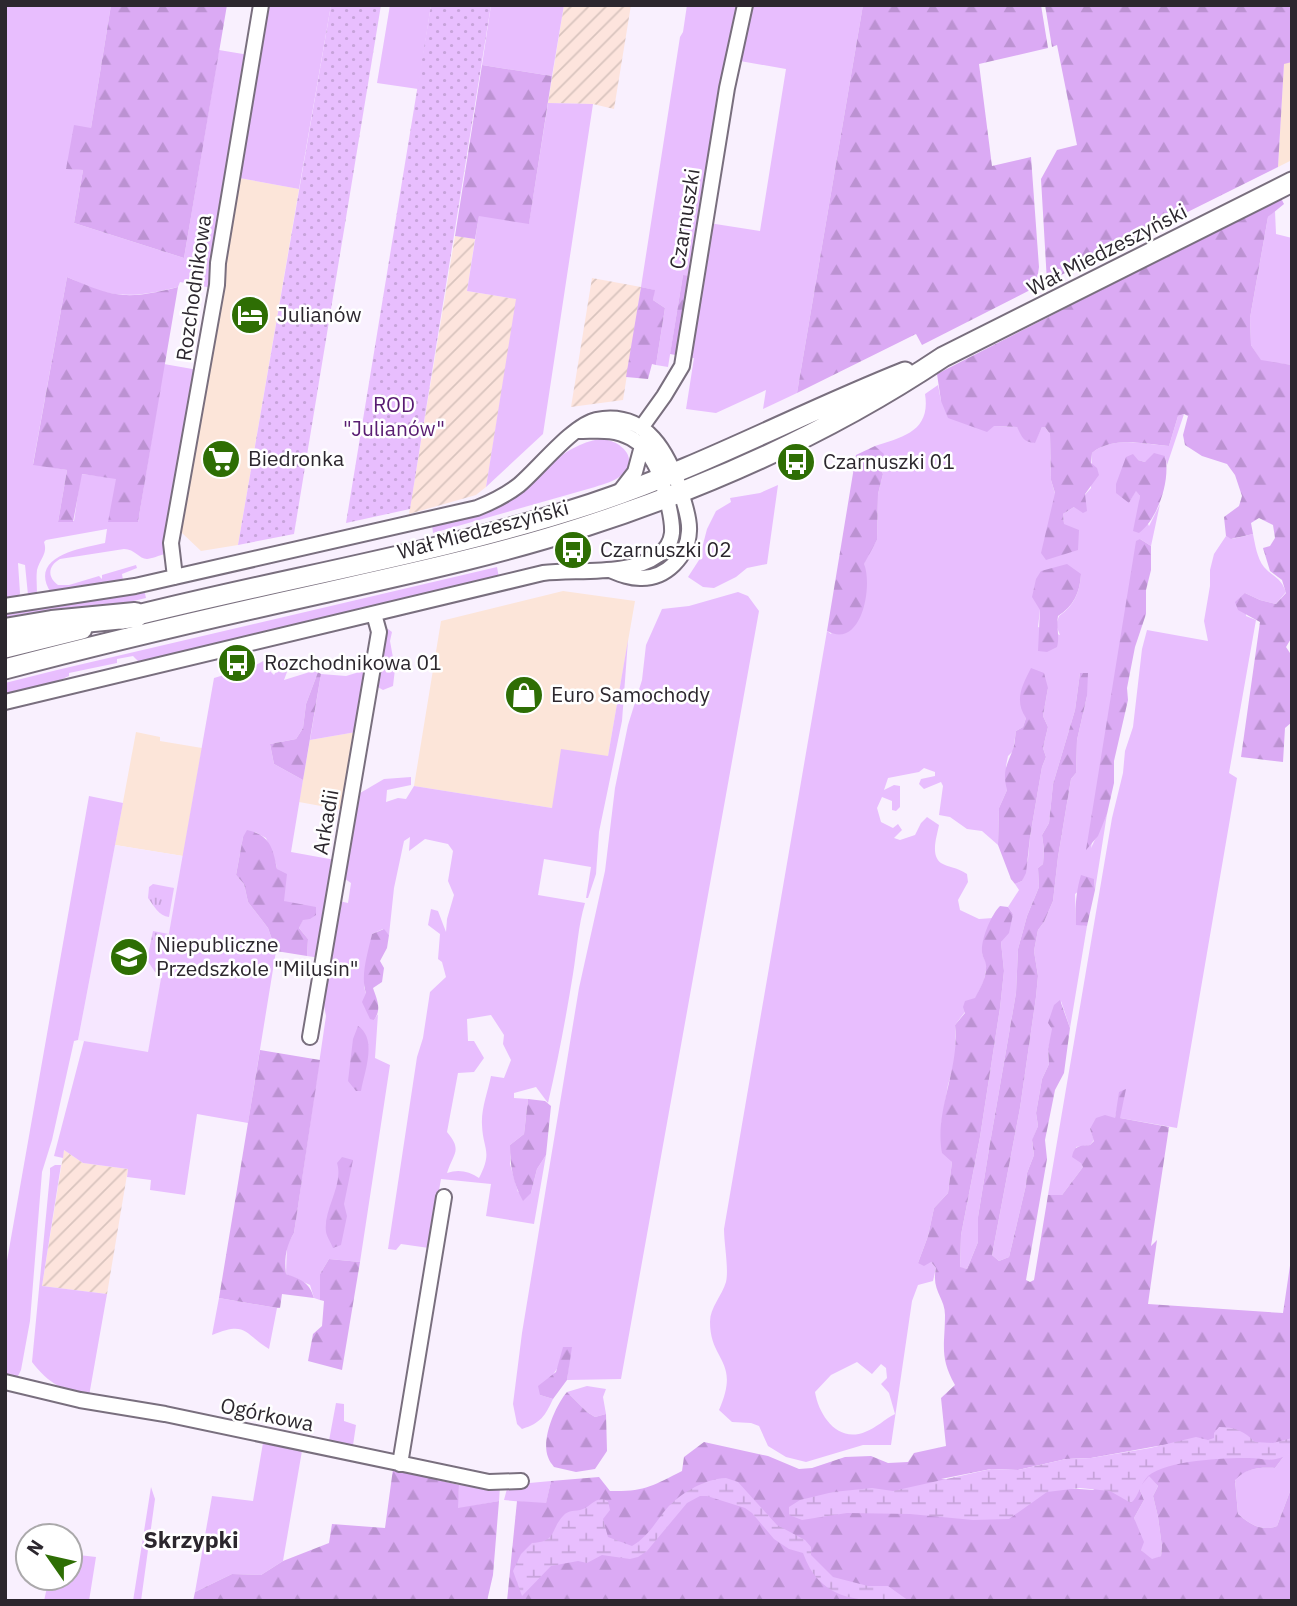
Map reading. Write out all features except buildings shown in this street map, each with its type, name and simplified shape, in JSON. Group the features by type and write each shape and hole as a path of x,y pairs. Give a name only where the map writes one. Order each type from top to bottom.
{"highway":[{"path":"5,631 52,623 135,615"}],"main road":[{"name":"Wał Miedzeszyński","path":"5,669 142,634 495,553 579,528 671,486 859,390 943,358 1292,182"},
{"name":"Wał Miedzeszyński","path":"5,648 135,615 475,537 618,495 671,486"}],"street":[{"name":"Rozchodnikowa","path":"176,577 171,543 217,285 218,263 261,5"},
{"name":"Czarnuszki","path":"641,428 682,366 727,88 745,5"},
{"path":"5,606 95,593 176,577 477,508 496,500 517,486 584,425 603,419 626,422 641,428 664,449 671,486 672,530 668,546 651,560 610,569 542,573 5,702"},
{"path":"578,431 617,432 642,446 671,486"},
{"path":"618,495 635,472 642,446"},
{"name":"Arkadii","path":"310,1038 379,632 374,614"},
{"path":"400,1464 444,1198"},
{"name":"Ogórkowa","path":"5,1382 400,1464 495,1482 520,1481"}],"shaded area":[{"path":"564,5 631,5 614,109 593,104 548,103"},
{"path":"1292,62 1292,160 1278,167 1284,63"},
{"path":"234,177 299,189 238,545 201,551 181,532 226,272 220,264"},
{"path":"455,236 475,239 467,291 517,299 486,487 476,495 409,514"},
{"path":"592,278 641,287 623,400 571,407"},
{"name":"Euro Samochody","path":"563,591 635,601 608,756 552,808 414,786 441,621"},
{"path":"136,732 160,737 160,741 202,748 183,856 115,845"},
{"path":"356,732 343,810 299,802 310,740"},
{"name":"Niepubliczne Przedszkole \"Milusin\"","path":"115,845 183,856 148,1053 78,1040"},
{"path":"64,1150 83,1163 128,1169 107,1294 42,1286"}],"green space":[{"path":"5,5 111,5 91,128 66,168 83,170 74,223 184,258 219,50 249,55 212,288 180,282 178,287 157,292 117,294 93,289 67,277 33,464 67,470 58,522 74,521 81,474 116,478 138,522 164,364 198,370 165,554 147,559 124,549 60,559 50,572 58,585 69,585 99,576 102,579 102,575 136,565 137,568 122,574 123,580 51,593 45,580 46,570 51,562 71,551 105,543 107,529 46,540 37,570 37,594 28,595 25,565 18,563 19,596 5,598"},
{"path":"111,5 227,5 184,258 74,223 83,170 66,169 74,125 91,128"},
{"path":"263,5 331,5 299,189 234,177"},
{"path":"331,5 381,5 294,534 238,545"},
{"path":"390,5 431,5 418,89 377,83"},
{"name":"ROD \"Julianów\"","path":"431,5 491,5 410,509 346,523"},
{"path":"491,5 564,5 552,76 482,65"},
{"path":"687,5 738,5 694,276 683,275 668,367 656,365 665,308 653,300 654,290 641,287"},
{"path":"748,5 863,5 797,393 763,409 766,390 716,413 686,409 694,358 689,358 709,223 760,231 786,69 740,61"},
{"path":"863,5 1041,5 1048,48 979,64 992,166 1031,157 1039,267 1036,287 922,345 916,334 797,393"},
{"path":"1045,5 1292,5 1292,62 1284,64 1278,167 1047,282 1041,179 1057,150 1077,145 1057,45 1052,47"},
{"path":"482,65 552,76 529,224 479,216 475,239 455,236"},
{"path":"548,103 593,104 543,434 486,487 516,299 467,291 479,215 529,223"},
{"path":"1281,198 1284,204 1268,217 1250,318 1251,345 1261,360 1292,365 1292,637 1286,647 1292,656 1292,722 1285,728 1283,762 1241,757 1260,622 1238,610 1235,602 1245,593 1276,604 1286,593 1282,580 1270,571 1263,548 1270,546 1275,538 1273,525 1259,518 1251,523 1253,534 1231,539 1226,536 1224,517 1239,506 1242,496 1235,475 1227,464 1202,456 1185,445 1183,435 1188,416 1178,416 1169,446 1119,443 1109,444 1092,453 1091,463 1097,468 1099,475 1085,494 1087,511 1083,513 1074,507 1063,514 1064,524 1079,530 1078,550 1046,560 1041,553 1055,493 1051,480 1050,434 1042,427 1035,443 1023,438 1017,427 994,426 987,432 948,418 941,401 937,374"},
{"path":"1275,211 1276,234 1292,238 1292,365 1261,361 1251,345 1250,318 1268,217"},
{"path":"683,275 694,276 681,356 670,354"},
{"path":"67,277 121,295 146,294 178,287 138,522 108,522 116,479 82,474 73,522 58,522 67,470 33,465"},
{"path":"641,287 655,290 653,300 665,308 656,365 652,364 648,379 626,377"},
{"path":"938,385 941,401 994,426 1017,427 1034,443 1042,427 1045,427 1050,434 1051,480 1064,524 1063,514 1074,507 1091,488 1092,453 1109,444 1118,443 1169,446 1178,416 1184,414 1167,465 1165,456 1145,462 1138,460 1129,503 1136,490 1140,496 1139,505 1149,526 1160,504 1151,546 1140,539 1091,848 1107,814 1095,890 1094,879 1075,894 1076,924 1087,926 1070,1028 1061,1001 1048,1049 1049,1064 1042,1079 1036,1113 1038,1126 1032,1141 1034,1155 1027,1173 1009,1257 999,1261 992,1255 1020,1108 1036,997 1038,976 1034,951 1038,930 1053,901 1071,779 1076,773 1077,740 1087,696 1080,673 1075,710 1053,784 1049,823 1042,835 1044,850 1043,864 1038,868 1039,887 1018,949 1016,993 978,1217 978,1242 967,1269 960,1268 961,1235 980,1137 1000,1008 1004,971 1001,942 1013,914 1008,907 1019,890 1015,884 1022,881 1028,859 1042,767 1046,757 1043,748 1048,727 1043,716 1048,688 1026,718 1023,727 1016,731 1013,751 1008,756 1007,790 999,808 998,845 982,831 967,829 950,817 939,815 943,786 941,782 924,789 919,784 921,779 935,776 935,772 924,768 919,772 888,778 884,790 894,785 900,786 900,807 896,811 892,810 892,801 882,797 877,808 881,822 893,828 898,824 902,830 894,838 900,840 915,835 927,817 939,825 935,845 938,860 967,874 968,882 958,900 960,910 979,919 993,918 984,938 982,954 987,964 984,981 975,999 955,1025 956,1057 941,1126 941,1143 952,1162 948,1193 934,1208 918,1263 931,1262 936,1268 933,1281 918,1285 912,1301 891,1445 863,1445 806,1462 786,1457 768,1446 759,1426 732,1422 719,1410 725,1394 726,1371 714,1346 710,1322 714,1306 726,1282 724,1229 827,631 831,634 877,540 878,494 883,474 879,467 883,454 875,446 905,435 919,424 926,406 925,394","holes":["1081,574 1075,598 1069,608 1059,616 1056,625 1060,635 1038,627 1040,610","857,1362 872,1374 881,1364 886,1368 887,1378 881,1384 889,1393 895,1414 865,1432 846,1434 838,1431 825,1418 815,1392 831,1375"]},
{"path":"600,439 614,442 628,456 627,469 616,479 433,533 432,525 476,515 500,505 571,449"},
{"path":"875,446 884,454 879,467 883,474 878,494 877,540 864,564 867,586 862,612 849,632 839,634 827,631 856,455"},
{"path":"1154,453 1165,456 1164,487 1157,509 1139,533 1133,531 1140,496 1136,491 1129,503 1116,493 1116,484 1126,457 1133,454 1138,460 1145,462"},
{"path":"778,485 767,564 747,568 714,588 703,587 688,577 699,560 707,529 716,511 731,502 730,498 760,493"},
{"path":"1253,534 1262,563 1279,580 1286,592 1276,604 1245,593 1246,616 1256,620 1229,773 1237,778 1177,1128 1120,1118 1118,1104 1115,1118 1090,1129 1094,1140 1090,1145 1076,1147 1083,1167 1062,1195 1048,1195 1112,818 1123,773 1125,751 1133,727 1142,649 1147,630 1208,641 1204,621 1214,554 1226,536 1232,539"},
{"path":"1140,539 1151,546 1146,614 1135,647 1127,688 1128,700 1114,761 1114,783 1107,814 1098,836 1086,850 1136,541"},
{"path":"1067,564 1081,574 1078,593 1068,608 1058,616 1057,647 1047,652 1038,651 1040,610 1032,597 1036,579 1041,571"},
{"path":"497,567 499,578 145,663 133,656 117,659 117,663 69,673 69,676 45,687 5,695 5,683"},
{"path":"144,589 146,598 91,611 5,622 5,611 76,602"},
{"path":"738,592 748,596 759,611 621,1379 567,1380 571,1347 540,1395 553,1399 547,1410 542,1418 522,1429 517,1424 513,1404 522,1333 579,988 605,871 615,788 628,725 642,680 646,645 662,609 689,606"},
{"path":"388,629 392,632 390,641 395,669 393,686 383,690 376,686 383,631"},
{"path":"628,640 622,721 599,832 596,874 588,898 591,867 544,859 538,895 585,903 548,1103 536,1087 514,1093 514,1098 528,1099 524,1134 510,1145 510,1164 518,1192 531,1193 537,1169 546,1155 534,1224 486,1216 491,1184 441,1179 429,1248 401,1244 396,1250 388,1249 417,1057 423,1038 430,992 446,977 442,962 438,959 440,934 428,925 431,909 438,911 446,932 454,895 448,881 453,851 448,844 425,839 409,851 410,837 404,841 394,888 389,935 383,929 372,934 364,987 374,1020 378,1014 375,1058 390,1065 360,1262 329,1259 320,1274 320,1300 314,1298 310,1285 286,1274 287,1245 294,1233 326,1016 322,995 339,901 348,903 351,883 345,879 343,868 355,796 384,779 411,777 411,785 387,790 386,802 398,798 406,799 414,786 552,808 561,749 608,756","holes":["491,1015 504,1035 503,1044 511,1060 504,1078 491,1076 482,1119 486,1162 479,1178 463,1171 447,1173 456,1148 447,1132 458,1073 474,1072 484,1058 474,1041 468,1041 467,1019"]},
{"path":"288,658 290,664 284,680 313,671 318,672 306,704 303,728 296,739 270,744 274,764 303,780 291,852 335,860 320,958 307,956 308,939 299,928 303,919 284,901 276,864 266,838 255,832 243,837 236,875 244,884 248,902 268,928 276,951 248,1123 197,1114 185,1195 150,1190 151,1180 127,1177 128,1169 83,1163 64,1150 63,1158 54,1156 84,1041 148,1052 214,678 254,666 267,659 268,669 274,675"},
{"path":"1031,668 1044,673 1048,688 1043,716 1048,727 1043,748 1046,757 1042,767 1026,873 1022,881 1015,884 998,845 999,808 1007,790 1005,773 1014,747 1016,731 1023,727 1026,718 1020,699 1022,687"},
{"path":"366,670 356,732 310,740 321,674 346,676"},
{"path":"318,672 321,674 303,780 274,764 270,744 296,739 303,728 306,704"},
{"path":"1080,673 1088,673 1087,696 1077,740 1076,773 1071,779 1053,901 1038,930 1034,951 1038,976 1036,997 1020,1108 992,1255 999,1261 1009,1257 1027,1173 1034,1155 1032,1140 1038,1126 1036,1113 1042,1079 1049,1064 1048,1049 1052,1029 1048,1023 1054,1005 1060,1000 1070,1028 1064,1073 1055,1090 1045,1140 1047,1159 1026,1280 1034,1280 1048,1195 1062,1195 1083,1167 1072,1157 1074,1150 1094,1141 1090,1129 1096,1118 1105,1115 1115,1118 1119,1092 1126,1089 1120,1118 1169,1127 1151,1246 1157,1240 1148,1304 1283,1313 1292,1252 1292,1453 1284,1456 1275,1468 1254,1469 1235,1480 1238,1514 1251,1524 1266,1528 1277,1526 1292,1486 1292,1601 507,1601 517,1501 546,1503 551,1481 599,1477 610,1491 640,1489 682,1471 684,1457 704,1442 768,1456 799,1469 812,1468 845,1457 871,1456 888,1463 908,1462 914,1453 946,1446 941,1398 955,1385 944,1351 945,1315 935,1283 936,1268 931,1262 924,1266 918,1263 934,1208 948,1193 952,1162 942,1153 940,1137 954,1058 955,1025 965,1013 965,1001 975,998 984,980 986,966 982,947 990,921 1000,906 1008,907 1013,914 1009,933 1001,942 1004,971 1000,1008 980,1137 961,1235 960,1267 967,1269 978,1242 978,1217 1016,993 1018,949 1039,887 1038,868 1043,864 1044,850 1042,835 1049,823 1053,784 1075,710","holes":["1163,1445 1093,1490 941,1479 991,1469 1018,1470 1066,1459 1091,1458","1149,1476 1158,1486 1153,1496 1162,1547 1161,1556 1152,1559 1141,1550 1144,1542 1134,1518 1144,1500 1139,1488"]},
{"path":"89,796 123,803 78,1040 74,1041 52,1140 42,1172 30,1321 21,1370 17,1378 5,1376 5,1272"},
{"path":"247,830 266,839 272,849 277,869 287,874 284,901 316,907 316,915 303,920 299,928 308,939 307,956 276,951 268,928 248,902 244,884 236,875 243,837"},
{"path":"1081,875 1094,879 1095,890 1087,926 1076,925 1076,899"},
{"path":"153,884 174,888 169,917 160,913 148,898 149,887"},
{"path":"384,929 389,935 387,948 380,961 384,968 382,982 373,988 378,1008 374,1020 370,1019 362,1002 366,993 364,972 372,934"},
{"path":"153,931 169,934 162,977 147,960"},
{"path":"358,1026 364,1032 369,1048 361,1091 356,1091 348,1081 353,1039"},
{"path":"260,1050 320,1060 294,1233 287,1248 285,1263 286,1274 304,1282 314,1298 282,1294 280,1308 219,1298"},
{"path":"528,1099 545,1101 551,1106 546,1155 537,1169 531,1193 523,1201 513,1174 510,1145 524,1134"},
{"path":"342,1157 353,1160 344,1204 347,1216 341,1245 333,1248 326,1223 338,1180 337,1163"},
{"path":"61,1165 42,1286 107,1294 89,1396 57,1385 44,1376 32,1362 50,1168"},
{"path":"329,1259 360,1262 342,1370 308,1361 313,1334 322,1326 324,1301 320,1300 320,1274"},
{"path":"219,1298 277,1308 269,1349 239,1329 212,1335"},
{"path":"563,1347 572,1347 567,1380 553,1399 540,1395 538,1386 556,1372"},
{"path":"587,1386 606,1389 603,1397 606,1414 595,1417 567,1392"},
{"path":"567,1392 595,1417 606,1414 607,1451 595,1469 576,1472 554,1467 548,1458 548,1433 554,1414"},
{"path":"336,1403 344,1404 344,1421 356,1425 352,1452 328,1446"},
{"path":"1219,1427 1239,1430 1255,1442 1273,1443 1292,1438 1292,1453 1273,1460 1211,1459 1168,1466 1148,1476 1131,1503 1110,1491 1080,1488 1047,1492 1009,1519 973,1520 910,1514 847,1513 802,1520 789,1515 789,1507 800,1500 833,1492 872,1488 893,1491 991,1469 1018,1470 1066,1459 1091,1458 1150,1448 1196,1437 1208,1440 1214,1438"},
{"path":"264,1437 303,1445 283,1561 261,1575 232,1574 195,1592 212,1496 253,1501"},
{"path":"1292,1453 1292,1486 1277,1526 1266,1528 1251,1524 1238,1514 1235,1479 1254,1469 1275,1468 1284,1456"},
{"path":"393,1469 459,1485 458,1508 499,1501 493,1575 487,1601 193,1601 195,1592 232,1574 261,1575 283,1561 329,1543 332,1524 385,1528"},
{"path":"1149,1475 1158,1486 1153,1496 1162,1547 1161,1556 1152,1560 1141,1550 1134,1518 1144,1500 1139,1488"},
{"path":"726,1478 738,1482 777,1525 805,1540 811,1547 811,1555 833,1577 868,1586 888,1586 909,1601 860,1599 832,1591 811,1570 803,1553 789,1549 774,1539 752,1513 745,1508 707,1496 700,1496 687,1503 647,1551 638,1557 630,1559 602,1555 587,1563 578,1561 551,1566 522,1596 513,1571 521,1554 532,1543 549,1538 568,1512 583,1509 597,1500 608,1501 610,1510 603,1519 608,1537 632,1546 646,1535 669,1506 683,1494 708,1481"},
{"path":"551,1481 546,1504 504,1500 508,1485"},
{"path":"459,1485 500,1486 499,1501 457,1509"},
{"path":"151,1487 155,1499 141,1601 133,1601"},
{"path":"84,1556 96,1557 89,1601 44,1601 46,1592 84,1592"}],"place":[{"name":"Julianów","path":"250,315"},
{"name":"Biedronka","path":"221,459"},
{"name":"Czarnuszki 01","path":"796,462"},
{"name":"Czarnuszki 02","path":"573,550"},
{"name":"Rozchodnikowa 01","path":"237,663"},
{"name":"Euro Samochody","path":"524,695"},
{"name":"Niepubliczne Przedszkole \"Milusin\"","path":"129,957"}],"district":[{"name":"Skrzypki","path":"191,1540"}]}
